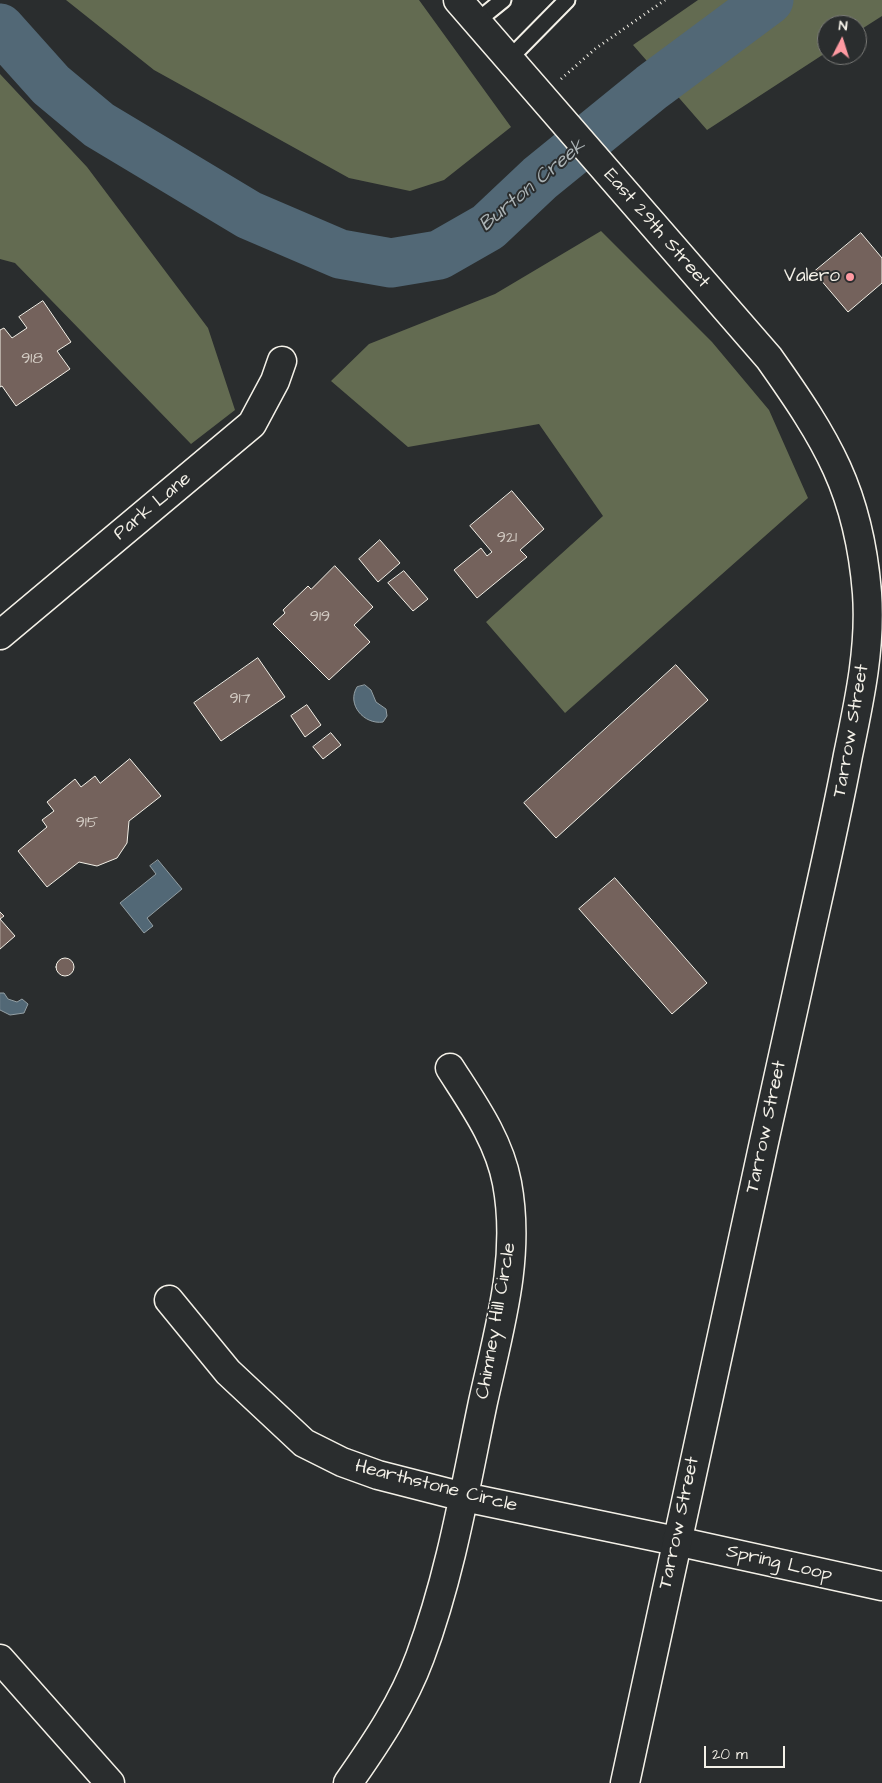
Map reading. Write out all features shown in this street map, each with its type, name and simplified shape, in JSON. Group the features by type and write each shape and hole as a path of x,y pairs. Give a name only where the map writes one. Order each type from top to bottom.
{"street":[{"name":"East 29th Street","path":"458,0 509,59 553,90 631,200 769,358 814,422 838,470"},
{"name":"Park Lane","path":"0,635 252,424 275,381 282,362"},
{"name":"Tarrow Street","path":"625,1783 676,1541 836,818 861,690 874,598 852,506 838,470"},
{"name":"Chimney Hill Circle","path":"348,1783 384,1732 419,1659 445,1582 508,1286 513,1235 507,1182 499,1154 489,1130 450,1068"},
{"name":"Hearthstone Circle","path":"170,1300 228,1372 304,1443 342,1462 378,1475 464,1497 676,1541"},
{"name":"Spring Loop","path":"676,1541 803,1571 882,1586"},
{"path":"0,1659 110,1783"}],"lane":[{"path":"477,21 503,0"},
{"path":"509,59 567,0"}],"path":[{"path":"553,90 595,49 664,0"}],"green space":[{"path":"66,0 419,0 511,127 444,180 410,191 349,178 154,70"},
{"path":"698,0 882,0 882,16 867,26 867,15 817,15 817,58 707,130 633,45"},
{"path":"0,74 87,167 208,328 235,410 191,444 15,263 0,259"},
{"path":"601,231 712,342 769,410 808,498 565,713 486,622 603,516 539,424 408,447 331,381 369,344 495,294"}],"water":[{"path":"365,685 371,690 376,702 386,709 387,716 383,722 369,720 355,706 354,694 357,687"},
{"path":"158,860 182,889 147,918 153,926 144,933 120,903 156,874 150,866"},
{"path":"0,993 4,993 8,999 17,1002 22,999 28,1004 24,1013 10,1015 0,1010"}],"building":[{"name":"Valero","path":"861,233 882,258 882,283 848,312 814,272"},
{"path":"43,301 71,342 57,351 70,369 16,406 2,386 0,387 0,330 4,328 12,338 27,328 19,317"},
{"path":"512,491 544,529 520,550 527,557 477,598 454,570 481,548 487,556 492,552 470,526"},
{"path":"380,540 400,563 378,582 359,559"},
{"path":"335,566 373,607 354,625 370,642 329,680 273,624 285,613 283,610 308,586 311,589"},
{"path":"404,571 428,599 413,611 388,583"},
{"path":"258,658 285,697 221,741 194,703"},
{"path":"676,665 708,700 556,838 524,803"},
{"path":"307,705 321,725 305,737 291,716"},
{"path":"331,733 341,745 323,759 313,747"},
{"path":"130,759 161,796 129,821 127,843 117,858 97,866 79,862 47,887 18,851 47,827 42,820 54,811 47,802 75,779 81,787 95,776 100,783"},
{"path":"615,878 707,983 672,1014 579,909"},
{"path":"0,919 15,936 0,949"},
{"path":"61,958 69,958 74,963 72,974 61,976 56,971 56,963"}],"waterway":[{"name":"Burton Creek","path":"0,28 51,85 99,125 249,215 340,254 391,263 439,255 488,227 540,178 652,87 769,0"}],"place":[{"name":"Valero","path":"850,277"}]}
